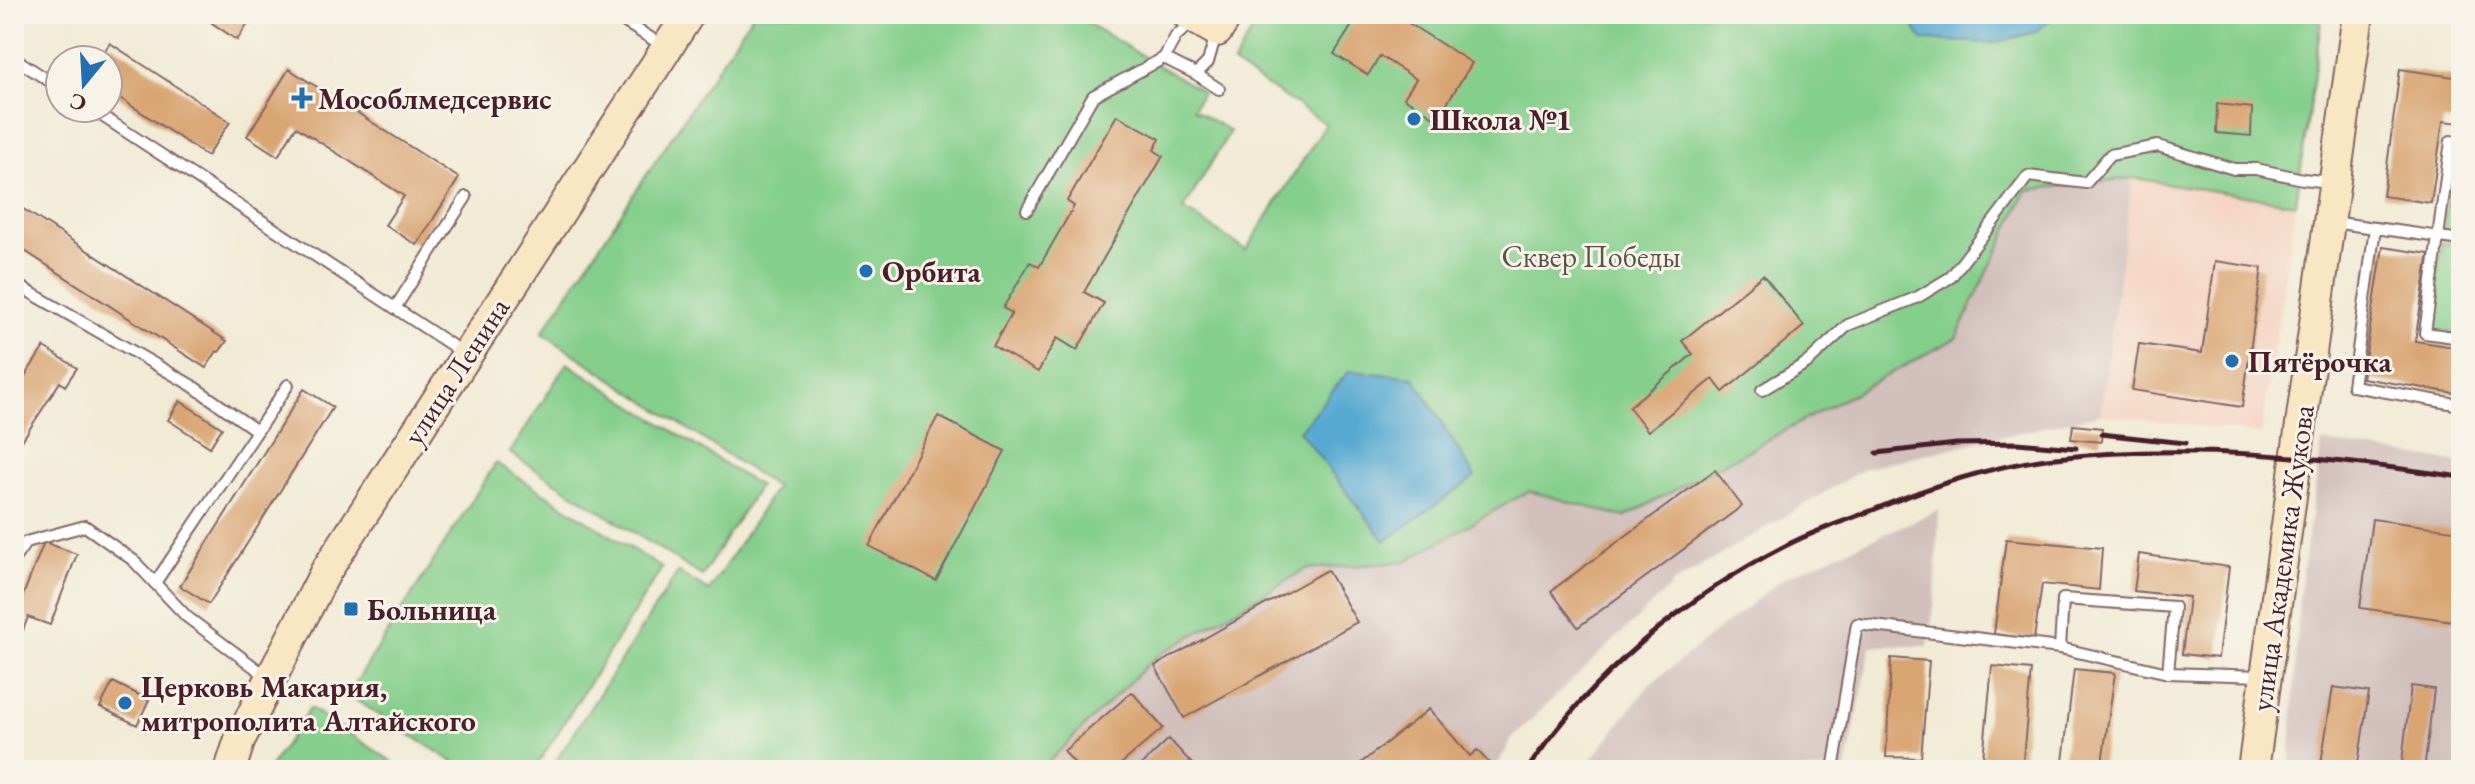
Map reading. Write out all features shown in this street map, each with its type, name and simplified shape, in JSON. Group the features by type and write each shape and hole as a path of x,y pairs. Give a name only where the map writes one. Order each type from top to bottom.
{"street":[{"name":"улица Ленина","path":"230,770 240,739 326,571 689,14"},
{"name":"улица Академика Жукова","path":"2253,770 2358,14"},
{"name":"улица Ленина","path":"215,770 240,739"}],"lane":[{"path":"612,14 667,48"},
{"path":"1027,210 1093,96 1164,58 1176,36 1207,19 1208,62 1196,74"},
{"path":"14,58 44,78"},
{"path":"1164,58 1219,89"},
{"path":"114,124 467,355"},
{"path":"2461,143 2451,141 2425,333 2461,338"},
{"path":"1762,390 1808,362 1848,325 1918,297 1951,277 2028,176 2086,183 2110,155 2158,146 2234,169 2256,169 2336,182"},
{"path":"395,308 466,197"},
{"path":"2330,222 2461,240"},
{"path":"2375,228 2353,386 2461,405"},
{"path":"14,283 191,385 257,431"},
{"path":"155,583 288,385"},
{"path":"14,559 26,542 85,526 133,560 187,617 270,679"},
{"path":"2060,648 2063,599 2174,607 2168,673"},
{"path":"1833,770 1857,624 2060,648 2168,673 2264,677"}],"shaded area":[{"path":"2133,178 2296,204 2261,434 2100,414"},
{"path":"2133,178 2100,414 1865,468 1674,583 1512,738 1495,770 1040,770 1154,658 1306,569 1404,562 1529,491 1625,517 1955,338 2026,190"},
{"path":"2322,442 2461,463 2461,770 2290,770 2299,598"},
{"path":"1939,510 1935,601 1928,646 1871,646 1846,770 1584,770 1649,685 1785,577"}],"green space":[{"name":"Сквер Победы","path":"753,14 1072,14 1203,92 1193,109 1230,131 1184,209 1246,250 1326,124 1233,64 1262,14 2322,14 2296,204 2133,178 2027,190 1956,338 1625,517 1529,491 1404,562 1306,569 1154,658 1040,770 550,770 678,572 709,591 776,487 542,333"},
{"path":"2454,148 2461,148 2461,234 2443,232"},
{"path":"2442,242 2461,245 2461,335 2429,330"},
{"path":"567,363 759,486 702,576 510,453"},
{"path":"496,463 662,568 534,770 466,770 348,695"},
{"path":"310,708 405,770 268,770"}],"water":[{"path":"1905,14 2057,14 2035,32 1994,43 1923,40"},
{"path":"1349,371 1414,377 1475,477 1385,541 1299,431"}],"building":[{"path":"211,14 254,14 237,40 212,23 216,17"},
{"path":"1359,14 1394,14 1472,63 1437,119 1404,98 1416,79 1380,56 1368,75 1334,54"},
{"path":"124,52 230,122 207,156 124,101"},
{"path":"289,69 459,178 417,245 385,225 404,196 296,127 278,156 247,136"},
{"path":"2400,69 2461,78 2461,123 2443,121 2431,203 2383,196"},
{"path":"2217,104 2252,108 2251,136 2216,133"},
{"path":"1117,115 1160,139 1154,150 1163,156 1084,292 1104,303 1077,350 1057,338 1038,372 993,346 1012,313 1003,308 1030,262 1039,267 1074,206 1067,201"},
{"path":"14,203 227,341 206,368 14,244"},
{"path":"2383,247 2429,254 2415,341 2461,348 2461,394 2362,378"},
{"path":"2215,261 2262,268 2242,407 2132,390 2139,344 2202,353"},
{"path":"1763,275 1804,326 1723,392 1713,379 1648,431 1629,407 1693,354 1682,341"},
{"path":"44,347 77,368 65,386 60,382 14,453 14,382 19,385"},
{"path":"304,389 333,407 209,604 180,586"},
{"path":"180,401 222,428 210,447 168,420"},
{"path":"938,416 1005,451 936,581 869,546"},
{"path":"2073,425 2102,428 2101,442 2071,439"},
{"path":"1715,470 1742,506 1578,627 1551,591"},
{"path":"2372,519 2461,531 2461,622 2360,608"},
{"path":"2006,539 2102,548 2099,590 2042,584 2034,639 1994,634"},
{"path":"44,542 77,554 50,625 28,617 14,654 14,612"},
{"path":"2139,554 2229,567 2218,658 2182,654 2189,597 2134,591"},
{"path":"1327,570 1357,622 1184,718 1155,666"},
{"path":"1891,658 1929,661 1921,758 1886,757"},
{"path":"1992,666 2031,670 2022,770 1982,769"},
{"path":"2074,669 2115,673 2101,770 2062,770"},
{"name":"Церковь Макария, митрополита Алтайского","path":"113,682 149,700 137,725 100,707"},
{"path":"2411,686 2434,689 2424,770 2401,770"},
{"path":"2333,687 2369,692 2357,770 2320,770"},
{"path":"1132,692 1163,728 1114,770 1080,770 1064,751"},
{"path":"1429,709 1470,756 1477,750 1489,763 1481,770 1352,770"},
{"path":"1169,739 1194,766 1190,770 1136,770"}],"railway":[{"path":"2101,434 2185,443"},
{"path":"1877,453 1956,444 2017,443 2076,448"},
{"path":"1527,770 1553,735 1611,670 1644,640 1714,588 1810,534 1958,479 2046,459 2150,452 2306,458 2461,477"}],"place":[{"name":"Мособлмедсервис","path":"302,98"},
{"name":"Школа №1","path":"1414,119"},
{"name":"Орбита","path":"866,271"},
{"name":"Пятёрочка","path":"2232,361"},
{"name":"Больница","path":"351,609"},
{"name":"Церковь Макария, митрополита Алтайского","path":"125,703"}]}
